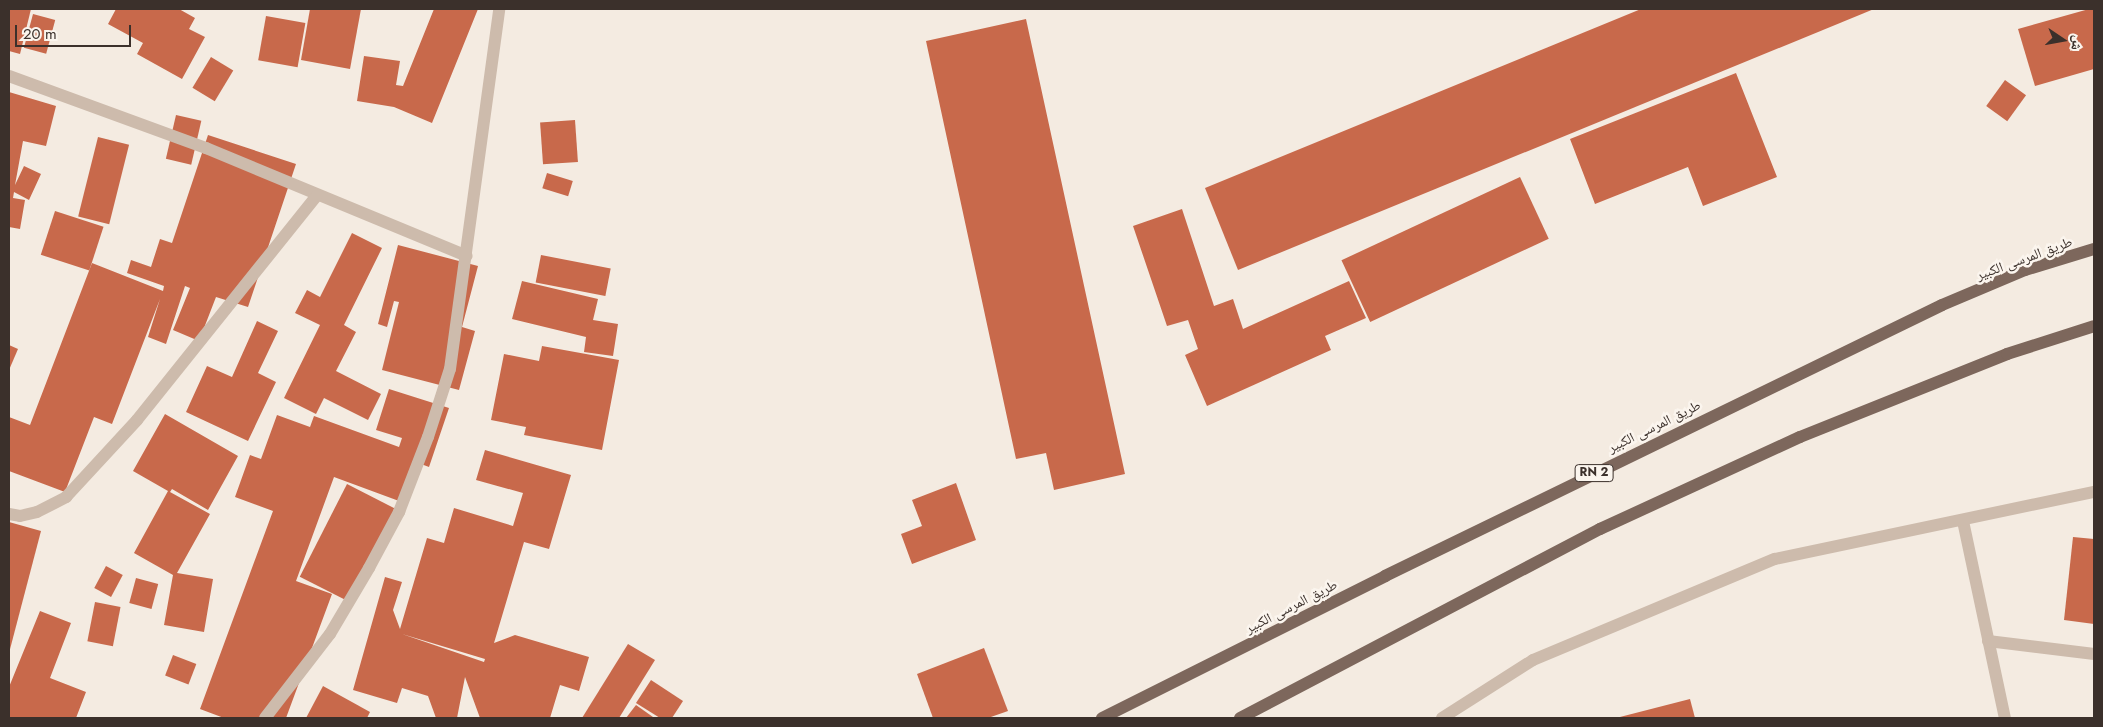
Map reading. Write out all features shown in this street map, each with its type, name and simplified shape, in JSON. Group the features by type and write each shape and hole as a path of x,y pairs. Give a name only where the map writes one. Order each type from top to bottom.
{"main road":[{"name":"طريق المرسى الكبير","path":"1102,718 1564,488 1942,305 2025,270 2094,249"},
{"path":"1240,718 1600,529 1704,481 1800,437 2007,354 2094,326"}],"street":[{"path":"265,718 330,634 399,512 450,369 467,256 499,9"},
{"path":"9,76 206,148 467,256"},
{"path":"9,514 20,516 37,512 66,497 137,420 317,195"},
{"path":"1442,718 1533,660 1774,559 1963,521 2094,492"},
{"path":"1963,521 2005,718"},
{"path":"1988,641 2094,654"}],"building":[{"path":"9,9 31,9 20,54 9,51"},
{"path":"116,9 179,9 195,18 189,29 205,37 182,79 137,54 143,43 108,24"},
{"path":"310,9 361,9 350,69 301,60"},
{"path":"434,9 478,9 432,123 394,107 357,101 364,56 400,61 396,85 403,86"},
{"path":"1641,9 1874,9 1238,270 1205,188"},
{"path":"2094,9 2094,69 2035,86 2018,29"},
{"path":"33,14 55,20 46,54 24,48"},
{"path":"266,16 305,23 298,67 258,60"},
{"path":"1026,19 1125,474 1054,490 1046,453 1016,459 926,41"},
{"path":"211,57 233,70 215,101 192,88"},
{"path":"1736,73 1777,177 1703,206 1688,167 1595,204 1570,139"},
{"path":"2005,80 2026,95 2007,121 1986,106"},
{"path":"9,92 56,106 46,146 23,141 15,185 24,166 41,174 29,200 14,192 13,198 25,200 20,229 9,227"},
{"path":"176,115 201,121 191,165 166,159"},
{"path":"575,120 578,162 543,164 540,122"},
{"path":"208,135 296,164 248,307 216,297 199,341 173,330 190,288 185,286 166,344 148,337 160,299 112,424 94,417 65,492 9,471 9,417 30,425 92,263 163,291 164,286 127,273 131,260 151,267 160,239 172,243"},
{"path":"98,137 129,145 109,224 78,217"},
{"path":"547,173 573,181 568,196 542,188"},
{"path":"1520,177 1549,239 1370,322 1341,260"},
{"path":"1182,209 1214,306 1233,299 1243,329 1349,281 1366,318 1325,336 1331,350 1207,406 1185,355 1198,349 1188,320 1167,326 1133,226"},
{"path":"55,211 104,227 89,271 41,255"},
{"path":"352,233 382,248 344,325 356,332 336,371 381,394 368,420 324,398 316,414 284,398 320,325 295,313 307,290 320,297"},
{"path":"398,245 478,266 462,327 475,331 459,390 382,370 399,302 394,301 387,327 378,324"},
{"path":"541,255 611,269 605,296 536,282"},
{"path":"522,281 598,299 593,320 618,324 613,356 584,352 586,337 512,319"},
{"path":"257,321 278,331 258,373 276,382 248,441 186,412 207,366 232,377"},
{"path":"9,345 18,349 9,370"},
{"path":"542,346 619,360 602,450 524,435 526,427 491,420 504,354 539,361"},
{"path":"389,389 449,408 429,467 413,461 399,501 334,477 296,581 332,594 286,718 224,718 200,709 273,511 235,497 250,455 261,459 277,415 310,427 314,416 399,447 402,438 376,430"},
{"path":"165,414 238,456 208,510 172,489 170,492 210,514 177,573 213,579 204,632 164,625 173,575 134,553 168,491 133,471"},
{"path":"485,450 571,475 549,549 524,542 494,643 515,635 589,657 579,691 560,685 550,718 480,718 465,677 457,718 436,718 428,696 402,688 397,703 353,690 385,577 402,582 393,610 400,629 427,538 444,543 454,508 513,526 523,493 476,480","holes":["402,634 485,659 484,662"]},
{"path":"956,483 976,540 912,564 901,534 922,526 912,500"},
{"path":"347,484 398,510 351,603 300,577"},
{"path":"9,522 41,531 9,653"},
{"path":"2073,537 2094,539 2094,624 2064,620"},
{"path":"106,566 123,575 111,597 94,588"},
{"path":"136,578 158,584 151,609 129,603"},
{"path":"95,602 121,607 113,646 87,641"},
{"path":"40,611 71,623 50,678 86,692 76,718 9,718 9,687"},
{"path":"628,644 655,660 619,718 582,718"},
{"path":"984,648 1008,711 988,718 933,718 917,674"},
{"path":"173,655 196,664 188,684 165,676"},
{"path":"651,680 683,701 672,718 660,718 636,703"},
{"path":"323,686 370,712 367,718 306,718"},
{"path":"1690,699 1695,718 1616,718"},
{"path":"636,705 653,717 626,718"}]}
